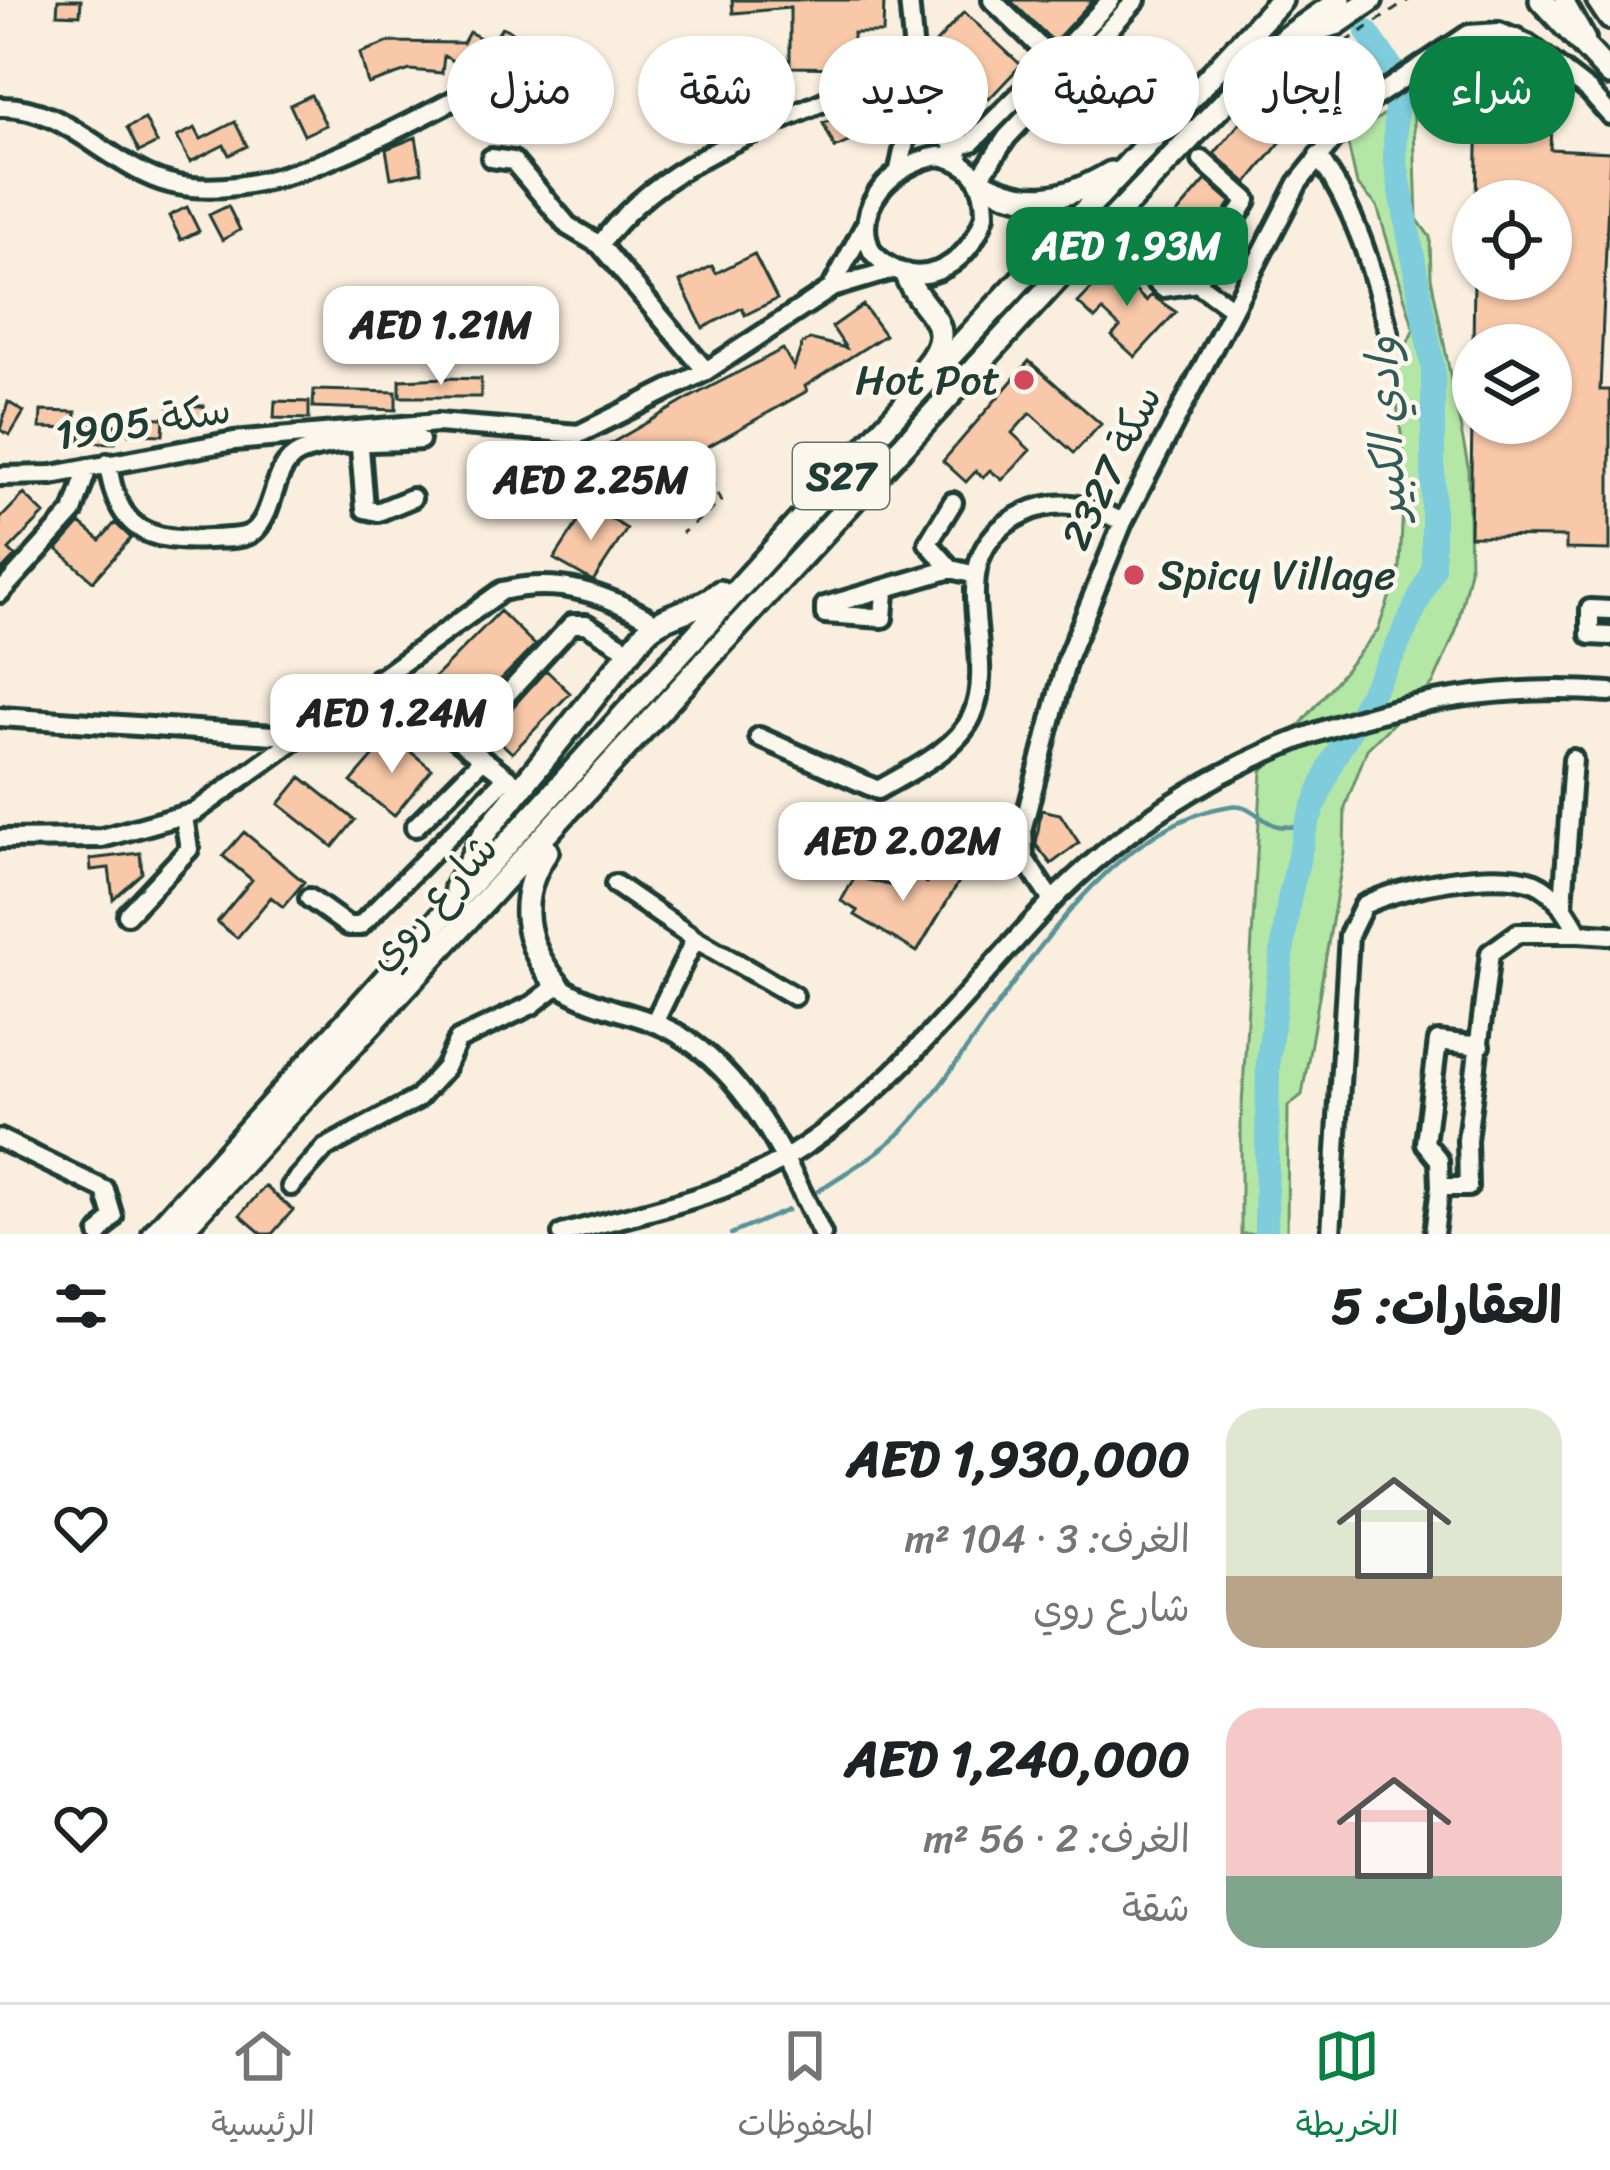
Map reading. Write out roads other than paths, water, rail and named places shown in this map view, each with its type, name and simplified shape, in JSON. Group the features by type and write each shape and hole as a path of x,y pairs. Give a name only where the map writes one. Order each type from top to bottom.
{"main road":[{"name":"شارع روي","path":"1199,88 1281,0"},
{"name":"شارع روي","path":"1289,36 1340,0"},
{"path":"1293,36 1336,24 1371,0"},
{"path":"1541,0 1610,73"},
{"path":"1598,0 1610,18"},
{"name":"شارع روي","path":"178,1234 1223,104"},
{"name":"شارع روي","path":"154,1234 1147,144"},
{"path":"980,180 1012,196 1061,197 1114,171 1147,144"},
{"path":"899,273 933,313 941,338 899,411"},
{"path":"407,957 462,879 514,783 655,622 706,606 794,529"},
{"path":"558,986 538,963 530,939 529,882 543,854 655,721"}],"street":[{"path":"909,0 912,36"},
{"path":"992,0 1028,36"},
{"path":"1082,36 1111,0"},
{"path":"1093,36 1136,0"},
{"path":"1553,0 1610,73"},
{"path":"1564,0 1586,39"},
{"name":"سكة 2327","path":"1466,36 1499,32 1510,36"},
{"name":"سكة 2327","path":"1052,901 1024,858 1023,827 1067,659 1123,522 1298,183 1359,109 1409,72"},
{"path":"1575,81 1610,116"},
{"path":"0,107 38,110 152,178 199,188 244,186 320,162 447,102"},
{"path":"600,245 619,218 704,158 819,104"},
{"path":"832,287 879,190 899,170 939,156 959,156 1012,107"},
{"path":"980,180 1012,130"},
{"path":"899,170 905,144"},
{"path":"491,158 513,161 568,226 600,245 706,370 832,287 946,269 973,245 985,215 980,180 952,144"},
{"path":"1318,156 1344,193 1363,236 1389,333"},
{"path":"1197,283 1247,200 1202,160"},
{"path":"866,220 872,252 899,273"},
{"path":"1102,230 1163,288 1197,283 1230,307"},
{"name":"سكة 1905","path":"1,477 88,468 234,441 359,438 476,423 579,434 706,370"},
{"path":"359,438 365,509 378,512 412,498"},
{"path":"109,463 112,500 120,513 156,536 178,541 248,536 258,528 292,458 359,438 420,440"},
{"path":"0,592 73,512 88,468"},
{"path":"951,569 928,543 953,502"},
{"path":"758,737 878,790 941,750 972,716 976,575 1004,525 1042,506 1094,507 1123,522"},
{"path":"885,592 951,569 976,575"},
{"path":"0,839 102,838 184,817 306,737 479,602 515,588 588,589 655,622"},
{"path":"1610,610 1590,609 1590,635 1610,636"},
{"path":"462,743 572,624 586,624 630,652"},
{"path":"309,898 348,926 360,926 514,783 378,679"},
{"path":"562,1234 731,1185 785,1159 851,1112 904,1064 1052,901 1137,828 1244,761 1350,722 1438,700 1553,690 1610,692"},
{"path":"0,716 306,737"},
{"path":"415,826 483,759"},
{"path":"1563,905 1573,759"},
{"path":"127,915 189,848 184,817"},
{"path":"1331,1234 1349,935 1356,915 1377,898 1420,886 1472,881 1539,884 1563,905 1579,933"},
{"path":"615,884 695,939 794,996"},
{"path":"1440,1186 1468,1187 1467,1140 1490,953 1518,933 1610,935"},
{"path":"654,1023 695,939"},
{"path":"291,1186 325,1148 417,1099 445,1068 458,1040 532,1005 558,986 654,1023 722,1070 785,1159 822,1234"},
{"path":"1434,1234 1439,1160 1425,1143 1438,1041 1480,1046"},
{"path":"0,1139 105,1190 113,1217 100,1234"}],"waterway":[{"name":"وادي الكبير","path":"1367,32 1393,70"},
{"name":"وادي الكبير","path":"1266,1234 1268,1061 1289,900 1306,826 1332,762 1394,653 1433,569 1433,368 1395,158 1396,91"},
{"path":"818,1191 906,1127 1047,939 1087,892 1131,852 1178,822 1230,806 1244,807 1278,826 1306,826"},
{"path":"731,1234 788,1210"}],"place":[{"name":"Hot Pot","path":"1024,380"},
{"name":"Spicy Village","path":"1134,575"}]}
